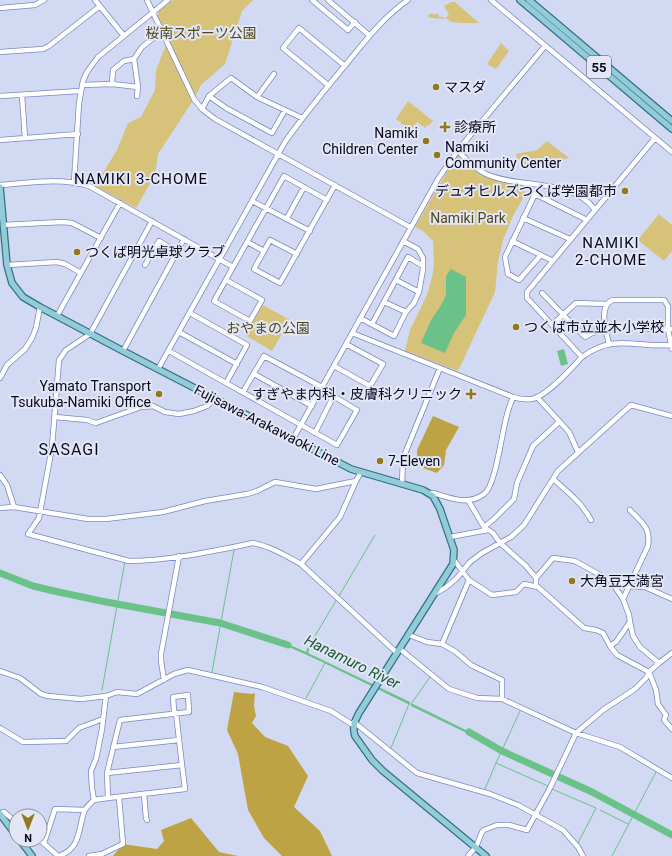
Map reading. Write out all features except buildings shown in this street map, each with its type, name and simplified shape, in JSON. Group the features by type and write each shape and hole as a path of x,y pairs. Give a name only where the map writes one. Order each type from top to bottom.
{"main road":[{"name":"55","path":"520,0 672,129"},
{"name":"55","path":"529,0 672,121"},
{"name":"Fujisawa-Arakawaoki Line","path":"0,186 3,225 2,234 7,265 12,283 23,297 90,334 351,469 402,483 430,493"},
{"path":"430,493 438,504 450,537 454,550 454,560 436,594 370,695 354,723 355,736 372,760 380,768 486,856"},
{"path":"0,813 8,824"}],"street":[{"path":"0,8 35,5 44,0"},
{"path":"94,0 124,36"},
{"path":"147,0 194,99 202,109 214,119 410,227"},
{"path":"74,182 80,90 86,72 98,57 168,0"},
{"path":"312,0 348,30 355,22"},
{"path":"328,0 370,35"},
{"path":"158,369 278,154 302,118 370,35 388,15 408,0"},
{"path":"491,0 672,152"},
{"path":"0,52 42,49 49,46 100,6"},
{"path":"328,85 282,48 299,28 345,66"},
{"path":"137,96 138,87 134,59 142,47 161,32"},
{"path":"293,439 438,179 458,150 545,46"},
{"path":"112,84 113,70 124,61 134,59"},
{"path":"257,96 274,74"},
{"path":"202,109 209,96 231,78 257,96 302,118"},
{"path":"82,85 112,84 138,87"},
{"path":"0,96 80,90"},
{"path":"22,95 25,138"},
{"path":"209,96 226,108 272,133 285,110"},
{"path":"0,140 78,134"},
{"path":"582,357 527,298 526,295 528,290 570,239 656,138"},
{"path":"458,150 484,173 503,180 558,188 572,192 585,199 595,210"},
{"path":"226,280 262,300 250,321 214,301 284,176 327,200"},
{"path":"0,186 54,181 74,182 89,186 233,267"},
{"path":"297,254 270,240 254,269 280,284 297,254 310,231 335,185"},
{"path":"287,218 304,187"},
{"path":"541,255 519,280 508,274 504,257 535,194 587,220"},
{"path":"252,200 310,231"},
{"path":"57,316 120,204"},
{"path":"523,218 570,239"},
{"path":"152,221 90,334 66,350 60,357 52,447 40,518 28,534 129,561 145,561 253,543 272,549 301,564 398,651 449,689 477,698 502,699 576,733 620,747 672,778"},
{"path":"3,225 63,222 72,223 101,238"},
{"path":"123,351 184,239"},
{"path":"145,265 159,241 177,252"},
{"path":"360,318 394,336 406,312 414,303 419,292 423,258 418,249 403,241"},
{"path":"512,241 553,260"},
{"path":"247,242 264,251"},
{"path":"372,324 408,258 423,266"},
{"path":"7,265 58,262 65,264 81,273"},
{"path":"396,280 419,292"},
{"path":"542,293 584,338 605,328 626,326 670,329"},
{"path":"352,332 513,397 525,400 537,398 547,391 582,357 597,348 623,342 672,347 668,306 664,300 613,300 607,304 576,303 552,325"},
{"path":"384,302 406,312"},
{"path":"607,304 605,307 605,328 609,344"},
{"path":"0,378 7,365 25,349 32,338 36,328 40,307"},
{"path":"190,313 246,345 226,383"},
{"path":"179,332 236,364"},
{"path":"334,366 370,386 383,364 346,344"},
{"path":"169,351 337,445 357,410 345,404 322,388 264,356 243,392"},
{"path":"402,483 403,460 440,368"},
{"path":"254,374 312,406"},
{"path":"315,433 334,396"},
{"path":"430,493 454,500 468,500 484,494 488,488 499,451 506,415 513,397"},
{"path":"537,398 569,432 578,452"},
{"path":"55,417 87,420 96,423 141,407 153,406 166,412 179,414 194,411 207,406 215,399"},
{"path":"436,594 445,588 462,572 470,562 482,553 511,537 524,526 564,464 631,405 672,416"},
{"path":"450,537 486,528 514,499 517,483 534,446 560,422"},
{"path":"301,564 340,517 361,472"},
{"path":"0,475 7,485 14,507"},
{"path":"553,479 574,498 585,510 591,520"},
{"path":"0,508 14,507 88,519 106,519 162,512 205,501 247,494 275,482 316,489 356,481"},
{"path":"468,500 486,528 493,533 500,543 526,566 536,578 536,586"},
{"path":"622,599 648,546 649,540 648,529 630,510"},
{"path":"164,680 161,654 179,556"},
{"path":"536,578 553,558 580,562 611,581 629,586 645,587 672,599"},
{"path":"454,560 469,580 492,594 516,592 524,584 536,586 584,628 603,633 617,655 649,672 656,690 658,704 666,715 664,720 672,729"},
{"path":"442,644 469,580"},
{"path":"611,581 622,599 629,615 633,636 640,647 659,663"},
{"path":"610,646 616,642 630,622"},
{"path":"409,635 427,642 442,644 456,652 472,665 502,680 502,699"},
{"path":"468,856 476,847 484,830 497,825 509,825 527,830 550,788 576,733 602,710 635,689 646,678 649,672 672,654"},
{"path":"0,671 20,678 41,694 48,696 81,698 106,696 117,692 137,694 174,674 188,670 262,687 331,711 354,723 417,773 490,794 518,805 563,830 578,847 583,856"},
{"path":"48,847 59,856 67,852 74,845 80,832 85,810 94,800 185,789 176,713 174,711 173,697 188,695 189,712 176,713 120,720 107,772 108,798"},
{"path":"94,800 91,771 96,759 102,729 106,696"},
{"path":"0,728 23,742 66,741 79,728 103,719"},
{"path":"114,747 179,740"},
{"path":"107,772 182,765"},
{"path":"144,794 147,820"},
{"path":"89,856 102,854 124,844 119,798"},
{"path":"48,827 55,809 85,810"}],"green space":[{"name":"桜南スポーツ公園","path":"173,0 253,0 242,11 225,64 201,85 194,99 158,154 155,175 136,208 95,186 117,150 128,123 141,117 155,90 156,70 168,40 157,19 159,11"},
{"path":"451,2 455,2 479,23 460,23 458,19 459,23 444,19 449,15 444,6"},
{"path":"432,13 434,15 437,13 440,18 442,16 444,19 431,18 427,16"},
{"path":"501,43 509,51 496,69 487,64"},
{"path":"408,101 433,121 428,126 426,124 427,126 425,128 417,122 410,130 396,119"},
{"path":"547,141 569,158 526,167 517,158 516,154 537,150"},
{"name":"Namiki Park","path":"461,148 480,171 492,176 528,181 522,200 513,216 503,240 498,262 495,292 458,371 405,351 410,330 427,295 434,263 433,241 423,231 415,227"},
{"path":"659,214 672,225 672,251 664,261 638,240"},
{"name":"おやまの公園","path":"263,305 290,320 272,351 245,335"}],"shaded area":[{"path":"451,269 466,277 466,315 454,333 445,353 421,343 431,320 446,295 446,276"},
{"path":"564,349 568,364 561,366 557,351"},
{"path":"433,416 459,427 446,450 444,465 437,473 417,466 417,450"},
{"path":"281,641 306,652 308,646 310,647 308,653 410,702 410,705 280,643"},
{"path":"234,692 255,693 254,706 256,716 252,723 265,737 288,746 308,776 294,807 320,831 332,856 282,856 264,838 248,810 238,754 227,730"},
{"path":"411,703 478,736 477,738 411,706"},
{"path":"191,818 219,852 238,856 113,856 123,844 157,849 164,841 161,830"}],"waterway":[{"path":"339,596 375,535"},
{"path":"212,672 234,550"},
{"path":"102,690 125,561"},
{"name":"Hanamuro River","path":"0,573 33,586 54,591 220,623 288,645"},
{"path":"309,646 337,599"},
{"path":"306,698 325,663"},
{"path":"411,704 430,677"},
{"path":"391,748 409,704"},
{"path":"520,711 496,763 548,786"},
{"name":"Hanamuro River","path":"469,732 502,751 592,792 672,835"},
{"path":"485,789 496,763"},
{"name":"Hanamuro River","path":"612,856 656,772"},
{"path":"552,789 596,808 578,843"},
{"path":"600,810 628,824"}],"place":[{"name":"マスダ","path":"436,87"},
{"name":"診療所","path":"445,127"},
{"name":"Namiki Children Center","path":"426,141"},
{"name":"Namiki Community Center","path":"437,155"},
{"name":"デュオヒルズつくば学園都市","path":"625,191"},
{"name":"つくば明光卓球クラブ","path":"77,252"},
{"name":"つくば市立並木小学校","path":"516,327"},
{"name":"Yamato Transport Tsukuba-Namiki Office","path":"159,394"},
{"name":"すぎやま内科・皮膚科クリニック","path":"471,394"},
{"name":"7-Eleven","path":"380,461"},
{"name":"大角豆天満宮","path":"572,581"}],"district":[{"name":"NAMIKI 3-CHOME","path":"141,179"},
{"name":"NAMIKI 2-CHOME","path":"611,252"},
{"name":"SASAGI","path":"69,449"}]}
